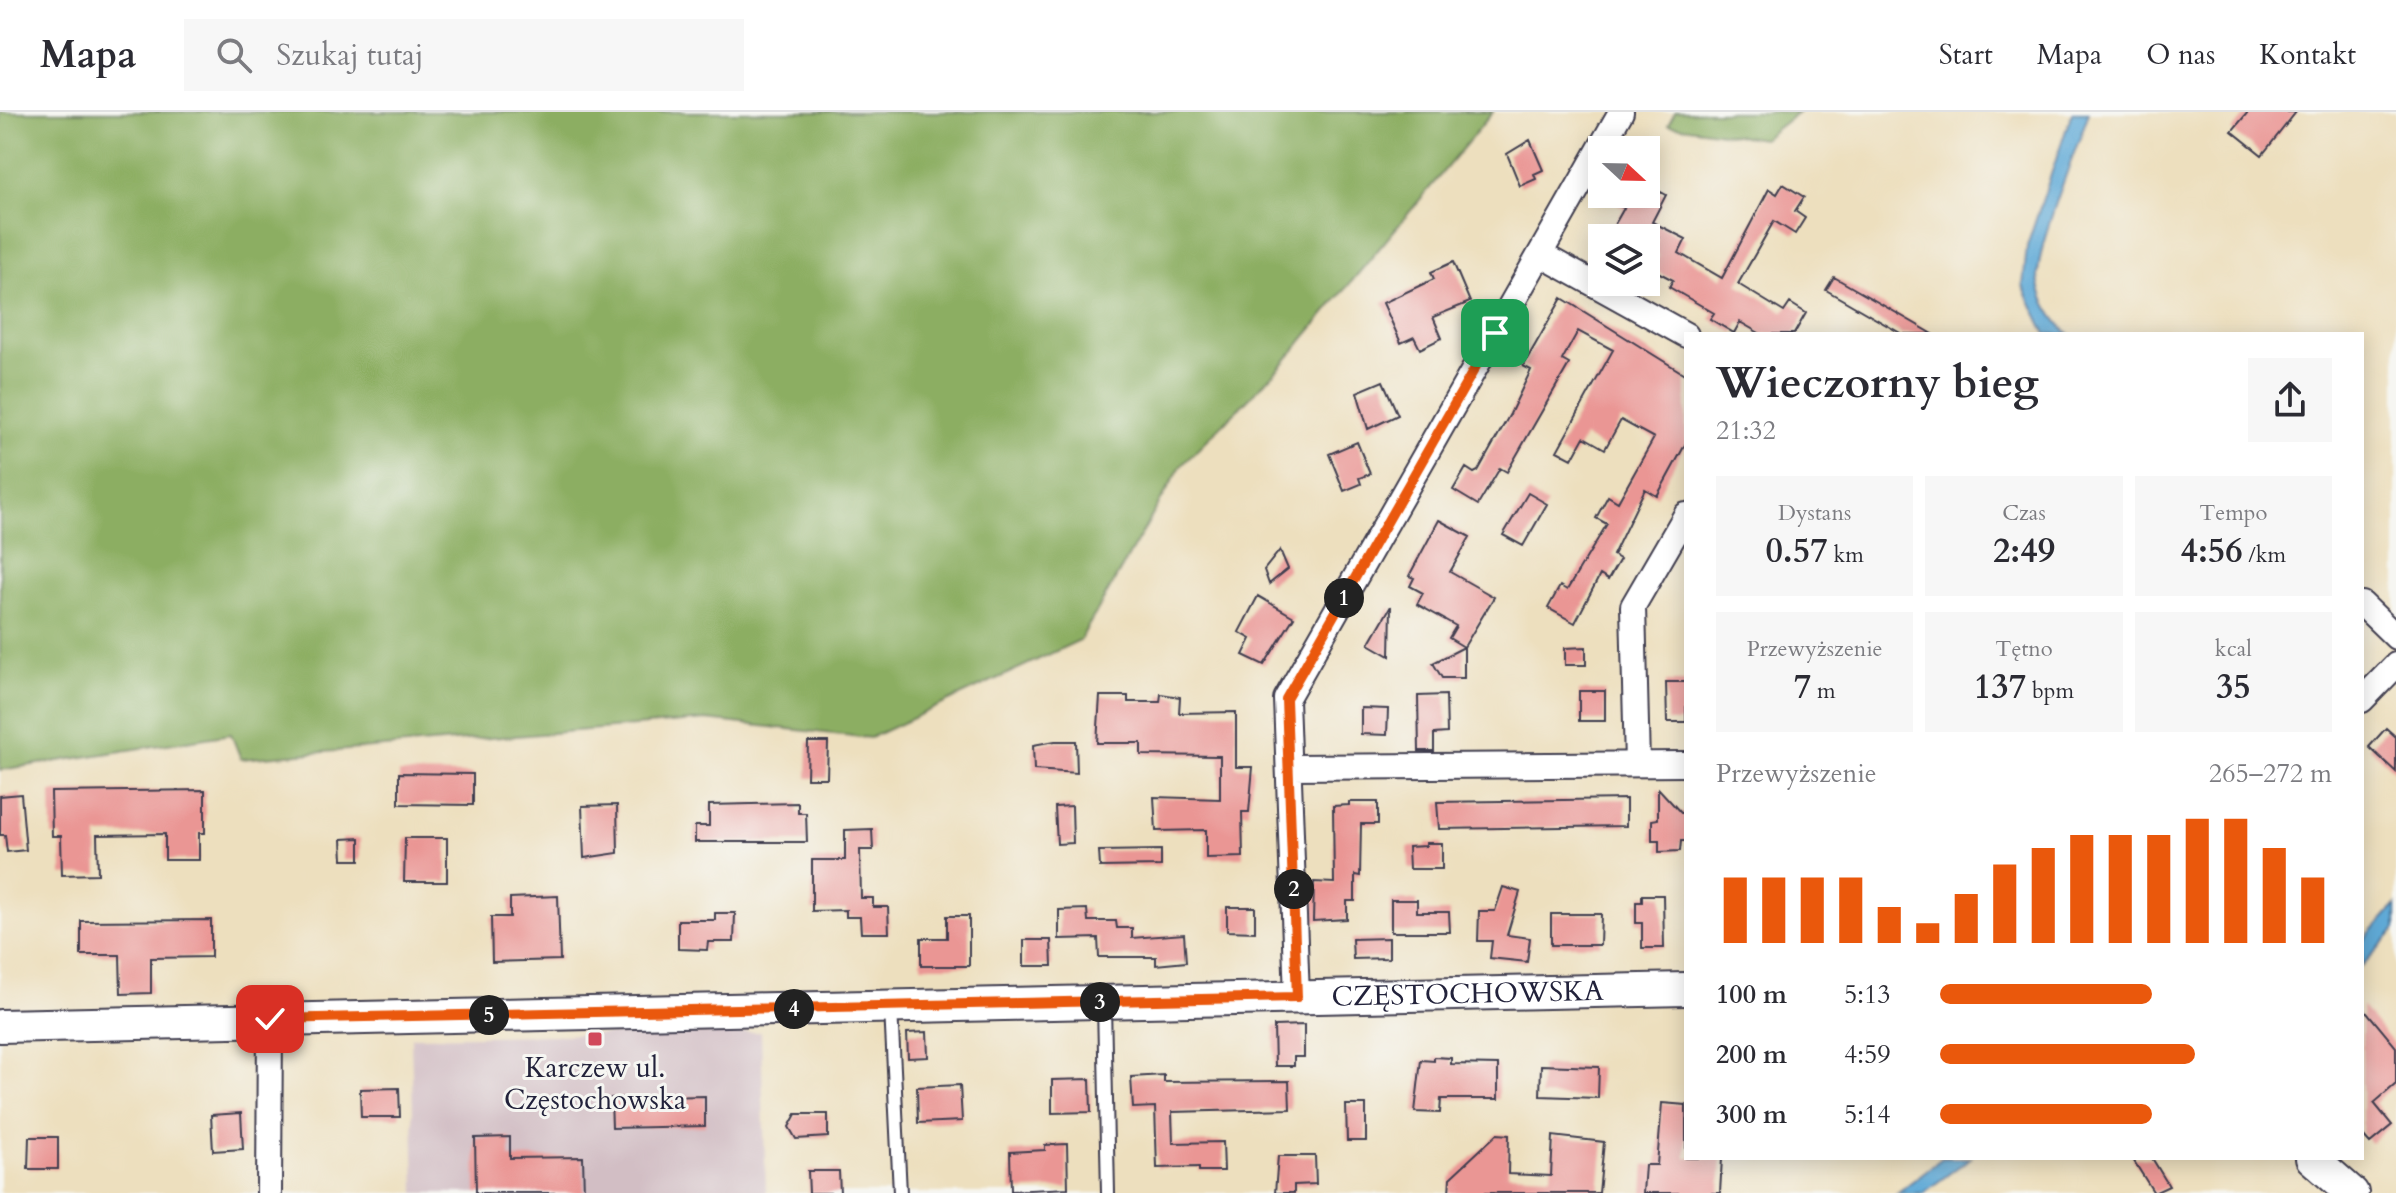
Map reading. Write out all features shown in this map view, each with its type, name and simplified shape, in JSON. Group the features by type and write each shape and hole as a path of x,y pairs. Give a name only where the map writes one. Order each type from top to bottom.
{"main road":[{"name":"CZĘSTOCHOWSKA","path":"0,1026 1684,989"},
{"path":"2314,1160 2352,1193"}],"street":[{"path":"1297,997 1291,767 1286,699 1621,112"},
{"path":"1540,254 1684,334"},
{"path":"1637,764 1633,606 1684,518"},
{"path":"2364,606 2396,637"},
{"path":"2364,698 2396,665"},
{"path":"1291,767 1684,764"},
{"path":"269,1193 270,1019"}],"lane":[{"path":"1104,1002 1108,1193"},
{"path":"891,1006 900,1193"}],"shaded area":[{"path":"761,1032 766,1193 415,1193 411,1037"}],"green space":[{"path":"0,112 1493,112 1282,365 1181,466 1080,640 870,738 706,720 241,759 231,734 0,770"},
{"path":"1675,112 1798,112 1763,139 1668,125"}],"water":[{"path":"2072,112 2089,112 2044,241 2038,277 2049,309 2068,332 2045,332 2023,286 2027,246"},
{"path":"2396,905 2396,929 2364,964 2364,939"},
{"path":"1939,1160 1967,1160 1923,1193 1897,1193"}],"building":[{"path":"2248,112 2296,112 2262,155 2232,131"},
{"path":"1530,140 1543,170 1534,174 1536,179 1520,186 1507,154"},
{"path":"1783,184 1804,197 1795,211 1805,218 1795,234 1774,221 1738,284 1784,312 1790,303 1806,313 1795,332 1758,332 1740,322 1732,332 1710,319 1714,313 1669,287 1673,280 1660,273 1660,226 1686,239 1679,253 1722,278 1769,189 1777,194"},
{"path":"1660,192 1666,195 1660,207"},
{"path":"1624,208 1659,208 1652,222 1656,224 1615,224"},
{"path":"1453,262 1470,302 1433,317 1442,338 1420,349 1414,337 1401,343 1383,303 1434,279 1431,272"},
{"path":"1834,277 1930,332 1899,332 1826,290"},
{"path":"1562,298 1684,374 1684,447 1657,496 1645,489 1613,555 1620,559 1608,580 1600,575 1575,623 1548,608 1560,586 1567,590 1607,524 1596,518 1608,496 1618,502 1654,438 1621,420 1605,449 1584,437 1572,459 1557,451 1613,350 1578,331 1562,360 1569,364 1507,472 1500,468 1478,505 1453,490 1466,468 1474,473 1478,471 1531,370 1523,366"},
{"path":"1383,381 1398,415 1368,429 1357,392"},
{"path":"1357,442 1370,474 1359,478 1361,484 1344,491 1329,454"},
{"path":"1528,493 1547,504 1523,546 1503,535"},
{"path":"1439,520 1470,537 1450,572 1494,597 1464,647 1449,638 1456,626 1417,604 1423,593 1410,586 1414,578 1409,576"},
{"path":"1280,550 1288,569 1269,584 1264,570"},
{"path":"1258,596 1294,617 1264,665 1243,655 1251,639 1239,632"},
{"path":"1391,606 1390,656 1369,644"},
{"path":"1464,647 1464,678 1442,678 1433,663"},
{"path":"1586,647 1586,665 1565,665 1565,648"},
{"path":"1666,682 1684,682 1684,722 1667,722"},
{"path":"1579,691 1605,691 1605,721 1579,721"},
{"path":"1161,694 1180,697 1179,713 1236,712 1236,767 1253,767 1249,812 1242,812 1243,857 1206,858 1206,830 1156,831 1154,797 1220,799 1220,756 1141,755 1141,743 1097,743 1100,696 1128,696 1128,702 1160,702"},
{"path":"1446,695 1447,733 1434,734 1434,751 1419,751 1418,696"},
{"path":"1361,708 1388,709 1387,735 1361,734"},
{"path":"2386,728 2396,737 2396,772 2369,747"},
{"path":"1076,741 1077,773 1034,770 1033,745"},
{"path":"808,742 828,742 827,778 807,778"},
{"path":"399,773 473,774 473,805 399,804"},
{"path":"1658,788 1684,813 1684,841 1681,841 1680,851 1659,852 1659,841 1652,841 1652,820 1658,819"},
{"path":"205,790 205,833 199,833 199,860 165,860 165,834 97,835 98,874 62,875 61,836 52,836 51,792"},
{"path":"21,794 26,850 7,852 5,835 0,835 0,796"},
{"path":"1626,799 1626,826 1439,829 1437,802"},
{"path":"1349,802 1378,802 1378,824 1361,824 1360,876 1355,875 1355,901 1347,901 1347,919 1313,921 1314,882 1334,883 1333,806 1349,805"},
{"path":"798,803 798,813 806,813 807,842 695,842 695,826 709,826 709,805"},
{"path":"617,805 618,853 584,858 582,806"},
{"path":"1072,806 1073,843 1057,844 1055,807"},
{"path":"872,829 873,850 860,850 861,898 873,898 873,907 888,907 889,933 861,933 860,917 846,917 846,910 812,911 812,860 845,860 845,830"},
{"path":"360,838 360,860 343,860 342,839"},
{"path":"405,838 447,838 447,882 404,882"},
{"path":"1426,843 1442,843 1442,869 1409,869 1408,847 1426,846"},
{"path":"1161,850 1161,866 1100,867 1099,851"},
{"path":"1503,887 1520,892 1507,935 1530,938 1527,962 1490,958 1492,941 1478,941 1479,911 1495,911"},
{"path":"1642,895 1663,895 1664,948 1642,948 1642,923 1636,923 1636,902 1642,902"},
{"path":"558,896 560,960 492,962 491,917 510,917 510,898"},
{"path":"1391,900 1417,900 1417,912 1449,912 1450,932 1391,932"},
{"path":"1227,907 1255,907 1255,932 1227,931"},
{"path":"1087,909 1088,921 1116,921 1117,928 1132,928 1132,938 1184,934 1186,962 1156,965 1156,957 1099,957 1098,938 1059,939 1059,910"},
{"path":"715,913 735,913 734,942 708,942 707,950 678,949 678,920 715,920"},
{"path":"1551,914 1601,914 1600,945 1551,945"},
{"path":"947,916 969,916 969,966 921,966 921,938 947,938"},
{"path":"211,920 211,957 151,958 151,993 121,994 120,955 81,955 81,921"},
{"path":"1389,938 1389,958 1353,959 1352,939"},
{"path":"1024,940 1051,940 1052,966 1024,966"},
{"path":"2364,1008 2396,1047 2396,1084 2374,1103 2392,1125 2370,1143 2364,1136"},
{"path":"1304,1025 1304,1057 1294,1057 1294,1066 1275,1066 1274,1026"},
{"path":"927,1032 928,1057 908,1058 907,1033"},
{"path":"1434,1057 1451,1058 1451,1064 1498,1065 1498,1099 1441,1099 1440,1113 1415,1112 1421,1060 1434,1061"},
{"path":"1541,1065 1599,1067 1598,1098 1540,1096"},
{"path":"1164,1075 1164,1082 1289,1081 1290,1109 1172,1112 1173,1143 1223,1142 1224,1171 1199,1171 1199,1167 1157,1168 1155,1107 1133,1108 1131,1077"},
{"path":"1090,1079 1091,1112 1052,1113 1052,1080"},
{"path":"960,1085 962,1121 918,1123 917,1087"},
{"path":"399,1088 400,1117 361,1117 360,1089"},
{"path":"705,1096 705,1126 612,1128 611,1098"},
{"path":"1662,1103 1684,1105 1684,1160 1722,1160 1720,1193 1643,1193 1645,1165 1657,1165"},
{"path":"1346,1105 1366,1105 1366,1141 1347,1141"},
{"path":"241,1113 243,1149 213,1151 211,1115"},
{"path":"796,1114 828,1114 828,1137 796,1139 789,1127"},
{"path":"1497,1134 1509,1135 1508,1174 1551,1176 1553,1136 1604,1142 1599,1193 1449,1193 1450,1178"},
{"path":"29,1137 58,1137 58,1169 28,1169"},
{"path":"510,1137 510,1158 583,1157 584,1193 476,1193 475,1138"},
{"path":"1067,1144 1068,1188 1011,1191 1010,1152 1045,1150 1045,1145"},
{"path":"1278,1156 1315,1156 1316,1184 1294,1185 1294,1193 1275,1193"},
{"path":"2133,1160 2153,1160 2169,1186 2154,1193"},
{"path":"808,1171 839,1171 840,1193 809,1193"}],"place":[{"name":"Karczew ul. Częstochowska","path":"595,1039"}],"route":[{"path":"270,1019 1297,997 1291,767 1286,699 1495,333"}]}
